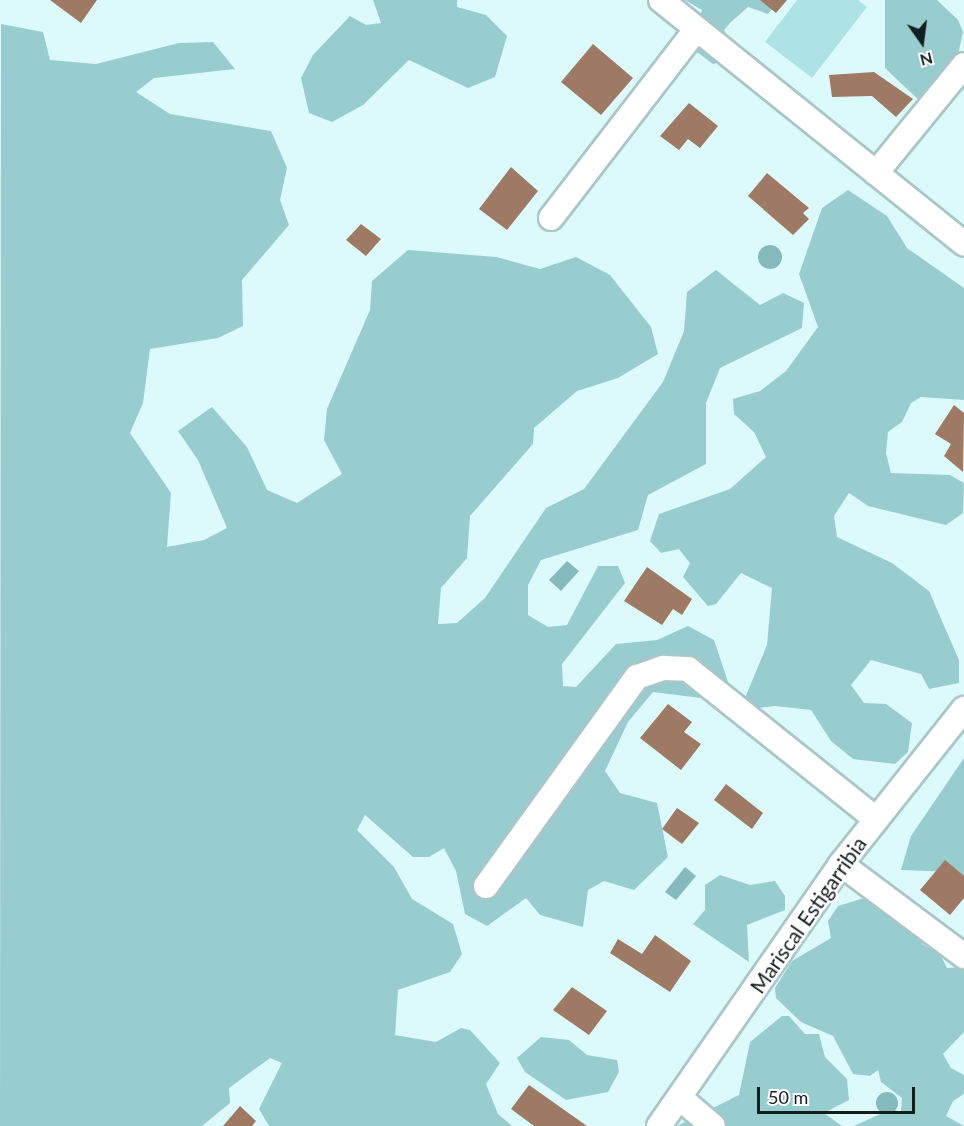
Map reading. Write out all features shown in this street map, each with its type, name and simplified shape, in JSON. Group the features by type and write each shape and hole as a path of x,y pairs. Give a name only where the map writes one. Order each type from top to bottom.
{"street":[{"path":"661,0 964,244"},
{"path":"551,218 696,30"},
{"path":"876,173 964,65"},
{"path":"486,886 638,677 663,668 688,669 876,819"},
{"name":"Mariscal Estigarribia","path":"659,1126 841,864 964,709"},
{"path":"841,864 964,956"},
{"path":"680,1098 713,1126"}],"shaded area":[{"path":"373,0 457,0 457,7 486,15 507,36 495,77 468,88 409,60 363,105 332,122 309,113 301,78 313,55 350,16 366,25 381,23"},
{"path":"685,0 780,0 768,14 748,7 730,23 724,30 732,47 725,60 713,64 690,47 702,10"},
{"path":"797,0 858,0 867,7 812,78 765,42"},
{"path":"885,0 937,0 958,20 963,32 955,69 922,103 885,68"},
{"path":"1,24 43,32 50,60 96,64 179,43 213,42 235,69 154,78 136,92 170,114 271,131 287,168 280,200 289,225 242,280 243,326 218,338 150,349 143,403 130,433 171,493 167,547 204,540 227,528 198,460 178,431 212,407 247,447 267,490 297,503 342,474 324,440 327,409 370,310 372,281 408,250 496,257 540,269 576,257 610,275 651,327 658,354 618,378 577,391 534,428 533,444 470,516 467,558 441,588 438,624 457,623 485,598 546,508 584,489 663,382 684,331 687,292 716,270 760,305 783,293 804,303 802,328 720,368 706,403 706,464 648,495 638,530 541,560 528,585 528,615 548,627 567,625 598,566 618,566 625,583 562,664 563,686 576,687 616,644 657,640 688,626 714,640 730,688 701,698 653,692 628,722 605,771 620,793 657,803 668,857 634,890 604,881 588,890 583,927 540,915 526,898 487,926 465,914 456,871 444,848 429,857 413,857 365,815 357,830 394,867 412,899 453,924 462,954 450,972 398,990 395,1035 436,1042 461,1028 470,1030 500,1063 486,1084 498,1114 512,1126 269,1126 259,1109 282,1063 270,1058 229,1088 230,1103 202,1126 0,1126"},
{"path":"848,190 887,216 907,248 964,288 964,400 921,397 911,403 902,422 888,432 886,453 891,473 950,475 964,483 963,513 946,525 868,506 849,493 834,516 837,537 892,563 929,591 959,660 959,683 929,689 921,674 871,660 851,685 864,703 886,704 912,723 908,752 895,764 853,759 831,741 811,710 775,706 740,710 767,645 772,588 741,573 716,604 708,606 683,577 690,563 679,549 661,553 650,541 659,514 730,489 766,457 754,432 734,414 733,399 760,391 786,371 818,327 799,274 822,208"},
{"path":"770,245 779,248 782,257 779,266 770,269 761,266 758,257 761,248"},
{"path":"567,561 579,571 561,591 549,580"},
{"path":"964,758 964,884 955,872 901,870 911,836"},
{"path":"685,867 696,876 676,900 665,892"},
{"path":"720,875 750,885 775,881 785,896 785,910 747,925 749,962 693,924 705,910 705,885"},
{"path":"864,898 923,933 922,944 940,954 947,968 964,967 964,1032 943,1054 951,1068 964,1075 964,1094 953,1101 946,1116 964,1126 854,1126 891,1109 901,1112 902,1098 881,1082 878,1070 870,1076 853,1074 833,1036 801,1022 776,998 775,988 792,961 831,938 828,921 838,906"},
{"path":"782,1016 789,1016 805,1034 819,1034 825,1057 847,1079 849,1100 824,1113 842,1126 677,1126 739,1095 750,1042"},
{"path":"541,1037 569,1040 587,1055 617,1060 619,1072 608,1092 566,1100 525,1072 517,1058"},
{"path":"887,1092 895,1095 898,1103 895,1111 887,1114 879,1111 876,1103 879,1095"}],"building":[{"path":"50,0 97,0 81,23"},
{"path":"760,0 787,0 776,13"},
{"path":"593,44 633,78 601,115 561,82"},
{"path":"874,72 913,99 896,117 872,96 832,97 829,75"},
{"path":"689,103 718,126 700,148 688,139 679,150 660,136"},
{"path":"511,167 538,191 507,230 479,209"},
{"path":"767,173 809,208 803,213 809,219 793,235 748,196"},
{"path":"361,224 381,239 366,256 346,240"},
{"path":"954,405 964,413 963,472 944,456 951,444 935,434"},
{"path":"647,567 692,599 682,615 673,609 662,625 624,601"},
{"path":"668,704 692,722 684,732 701,744 681,770 640,738"},
{"path":"726,784 763,813 752,829 714,800"},
{"path":"677,808 699,823 682,844 662,829"},
{"path":"945,860 964,876 964,898 950,915 920,890"},
{"path":"655,935 691,961 670,992 610,953 618,939 642,954"},
{"path":"572,987 607,1011 589,1035 553,1010"},
{"path":"529,1085 587,1126 534,1126 511,1109"},
{"path":"240,1106 256,1121 252,1126 223,1126"}]}
